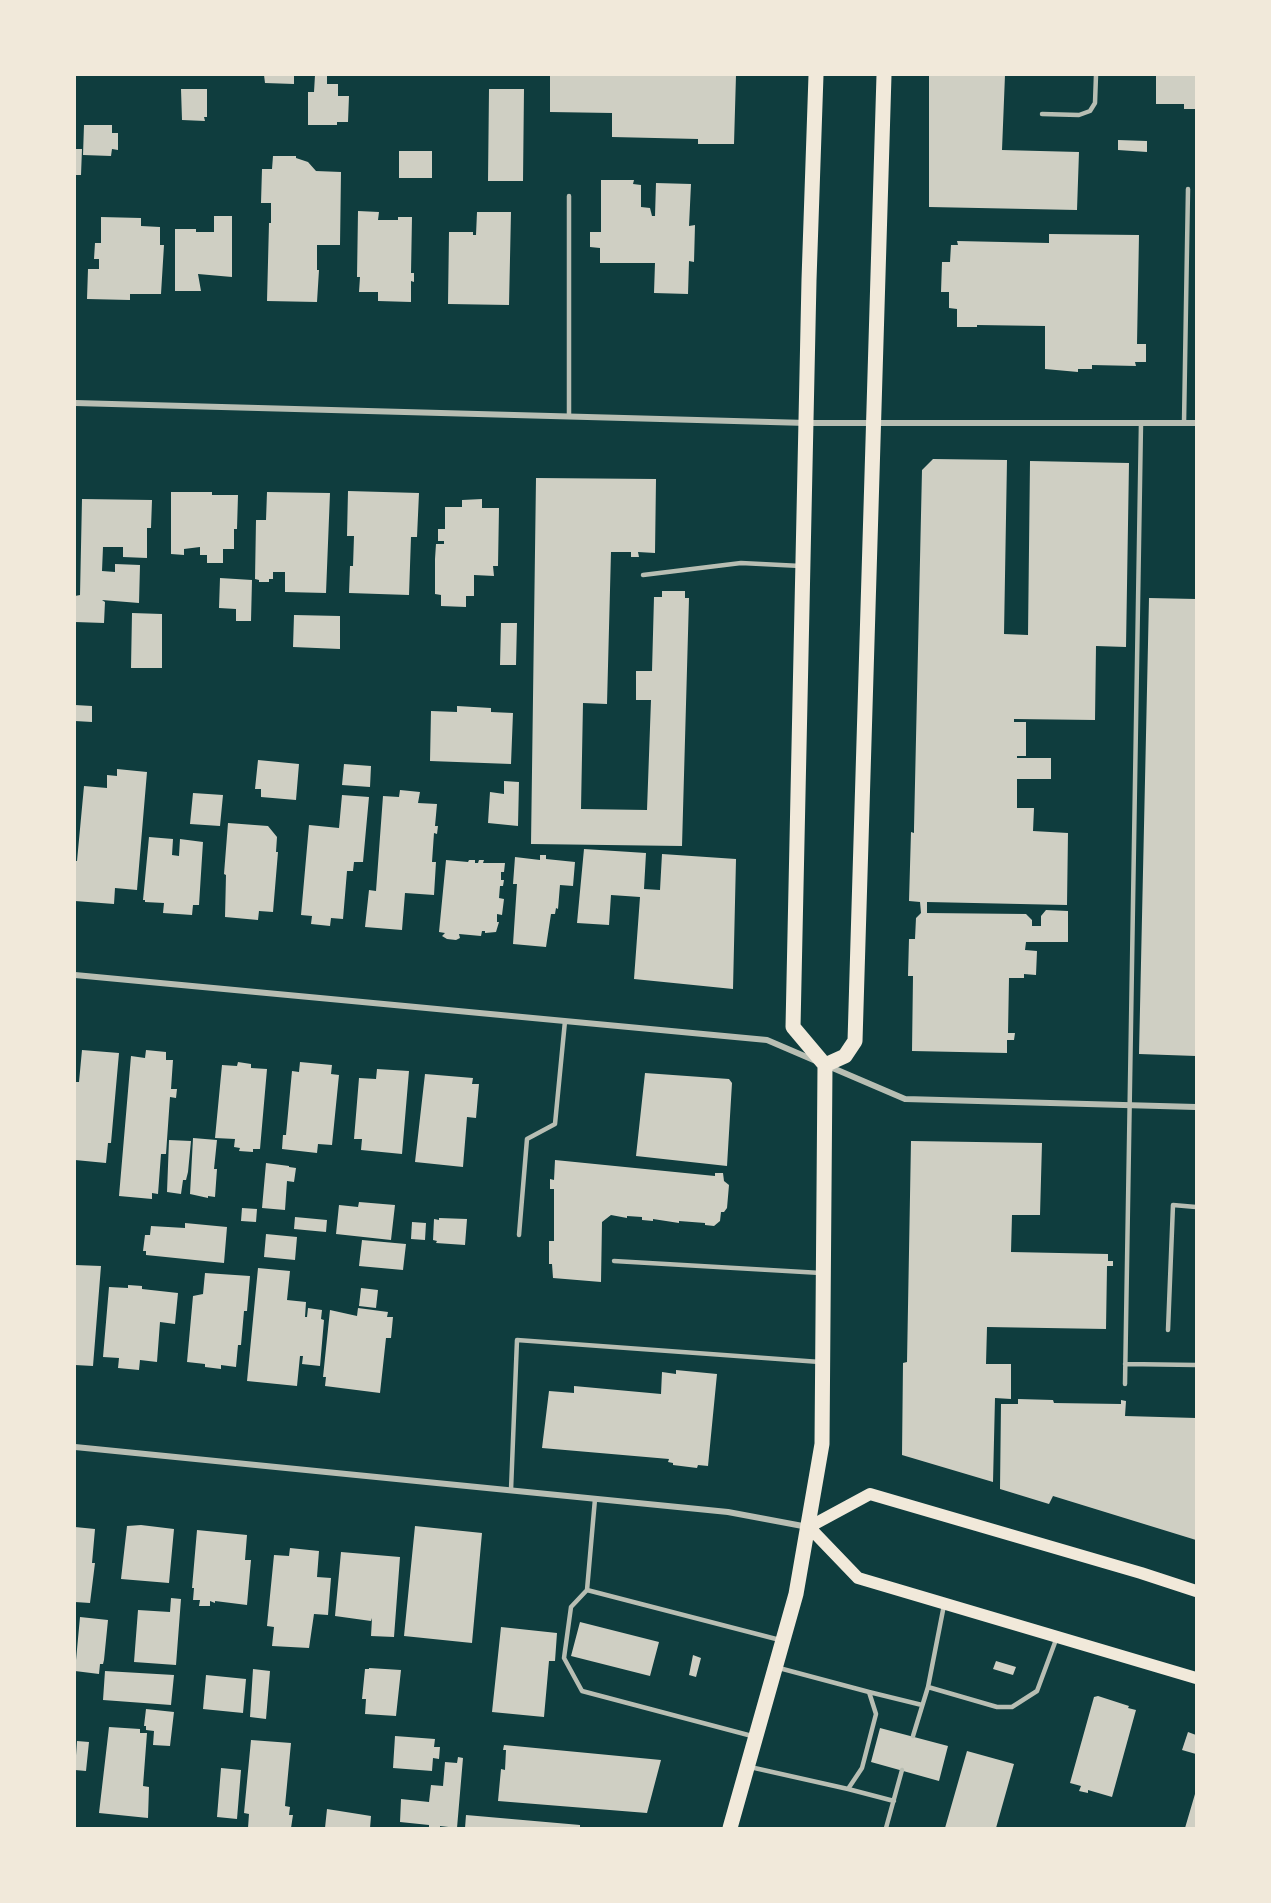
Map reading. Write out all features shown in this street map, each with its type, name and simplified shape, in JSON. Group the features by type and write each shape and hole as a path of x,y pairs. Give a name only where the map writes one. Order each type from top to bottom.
{"main road":[{"path":"730,1828 796,1594 822,1444 825,1065 793,1027 816,75"},
{"path":"825,1065 845,1056 855,1041 884,75"},
{"path":"809,1527 870,1494 1141,1572 1196,1591"},
{"path":"809,1527 858,1578 1196,1678"}],"street":[{"path":"75,403 807,423 1196,423"},
{"path":"75,975 767,1040 905,1099 1196,1107"},
{"path":"75,1447 728,1512 809,1527"}],"lane":[{"path":"1042,114 1078,115 1090,111 1095,103 1096,75"},
{"path":"1184,423 1188,189"},
{"path":"569,196 569,416"},
{"path":"1125,1384 1141,423"},
{"path":"643,575 741,563 803,566"},
{"path":"519,1235 527,1139 555,1124 565,1021"},
{"path":"1168,1330 1173,1205 1196,1207"},
{"path":"614,1261 824,1273"},
{"path":"512,1490 517,1340 823,1362"},
{"path":"1125,1364 1196,1365"},
{"path":"595,1498 587,1590 571,1607 564,1658 582,1691 756,1737"},
{"path":"587,1590 783,1640"},
{"path":"913,1737 928,1687 944,1604"},
{"path":"928,1687 997,1707 1012,1707 1037,1691 1057,1636"},
{"path":"775,1667 922,1705"},
{"path":"848,1789 862,1768 876,1714 869,1692"},
{"path":"747,1767 848,1789 894,1802"},
{"path":"886,1828 902,1770"}],"building":[{"path":"264,75 294,75 294,84 265,83"},
{"path":"315,75 327,75 327,84 338,84 338,96 349,96 348,122 337,122 337,125 308,125 308,92 314,92"},
{"path":"550,75 736,75 734,144 698,144 698,139 612,137 612,113 550,112"},
{"path":"929,75 1005,75 1002,150 1079,152 1077,210 929,207"},
{"path":"1156,75 1196,75 1196,109 1184,109 1184,104 1156,104"},
{"path":"181,89 207,89 205,121 182,120"},
{"path":"489,89 524,89 523,181 488,181"},
{"path":"84,125 112,125 112,133 118,133 118,150 112,149 111,156 83,155"},
{"path":"1118,140 1147,141 1147,152 1118,150"},
{"path":"75,149 82,149 81,175 75,175"},
{"path":"399,151 432,151 432,178 399,178"},
{"path":"273,156 296,156 308,162 316,171 341,172 340,245 317,245 317,270 319,270 317,302 267,301 271,203 261,203 262,169 272,169"},
{"path":"601,180 634,180 633,184 641,185 641,207 650,208 652,216 655,216 656,183 691,184 689,226 695,225 694,262 689,261 688,294 654,293 655,263 600,263 600,248 590,247 590,232 601,232"},
{"path":"358,211 379,212 378,220 412,217 411,273 414,273 414,282 411,281 411,302 378,301 378,292 359,292 360,277 357,277"},
{"path":"477,212 511,212 509,305 448,304 449,232 473,232 473,235 476,235"},
{"path":"214,216 232,216 232,277 198,274 201,291 175,291 175,229 214,232"},
{"path":"101,217 141,218 141,226 160,227 160,245 164,245 161,294 130,294 130,300 87,299 88,269 99,269 99,259 94,259 95,243 101,243"},
{"path":"1049,234 1139,235 1137,344 1146,344 1146,362 1135,362 1136,366 1092,365 1092,369 1078,369 1078,372 1045,369 1045,326 957,327 957,309 949,308 949,292 941,292 942,262 950,262 951,245 958,245 957,241 1049,243"},
{"path":"933,459 1007,460 1004,634 1028,635 1030,461 1129,463 1126,647 1096,646 1095,720 1014,719 1014,722 1026,722 1026,756 1017,756 1017,758 1051,758 1051,779 1017,779 1017,808 1034,808 1033,831 1068,833 1067,905 927,902 927,913 1026,914 1032,920 1032,926 1041,926 1041,916 1046,910 1068,911 1068,942 1026,942 1025,950 1037,951 1036,975 1024,974 1024,978 1009,978 1008,1033 1015,1033 1014,1040 1007,1040 1007,1053 912,1051 913,976 908,976 909,939 915,939 916,918 921,913 920,902 909,901 911,832 914,833 922,470"},
{"path":"536,478 656,479 655,553 638,552 639,557 631,557 631,552 611,552 607,704 583,703 581,809 647,810 651,700 636,700 636,671 652,671 654,597 662,597 662,591 685,591 685,598 689,598 682,846 531,844"},
{"path":"348,491 419,493 417,537 411,537 409,595 349,593 354,536 347,536"},
{"path":"171,492 212,492 212,495 238,495 234,549 223,549 223,563 207,563 207,555 200,555 200,547 184,549 184,555 171,554"},
{"path":"267,492 330,493 326,593 285,592 285,572 273,572 273,579 269,579 269,582 259,582 255,579 256,520 266,520"},
{"path":"82,499 152,500 151,528 147,528 147,558 123,557 123,547 103,547 102,571 115,572 115,564 140,565 139,603 102,600 105,602 104,623 75,622 75,596 80,595"},
{"path":"482,499 482,508 499,508 498,566 493,566 494,576 474,575 474,596 466,596 466,607 441,606 441,595 435,594 435,559 436,544 444,544 444,541 438,541 438,529 445,529 445,507 462,507 462,500"},
{"path":"220,578 252,580 251,621 236,621 236,609 219,608"},
{"path":"1149,598 1196,599 1196,1056 1139,1054"},
{"path":"132,613 162,614 162,668 131,668"},
{"path":"294,615 340,616 340,649 293,647"},
{"path":"501,623 517,623 516,665 500,665"},
{"path":"75,705 92,706 92,722 75,721"},
{"path":"457,706 491,708 491,712 513,713 511,764 430,761 431,711 457,712"},
{"path":"258,760 299,764 296,800 261,797 261,789 255,789"},
{"path":"344,764 371,766 370,787 342,785"},
{"path":"117,769 147,772 137,890 115,888 114,904 75,901 75,861 77,861 84,786 107,788 107,775 117,776"},
{"path":"504,781 519,782 518,826 488,823 490,792 504,794"},
{"path":"400,790 420,792 418,803 437,804 435,826 438,826 437,834 434,833 432,862 436,862 434,895 405,893 402,930 365,927 369,890 376,891 383,796 399,797"},
{"path":"193,793 223,795 220,826 190,824"},
{"path":"342,795 369,797 363,862 354,862 353,871 347,871 343,919 331,918 330,926 311,924 312,916 301,915 309,825 339,828"},
{"path":"228,823 268,826 277,837 273,912 259,911 258,920 225,917 226,875 224,874"},
{"path":"149,837 173,839 172,855 179,856 180,839 203,842 199,905 193,905 192,915 163,913 164,903 143,900"},
{"path":"584,849 646,853 644,889 660,890 662,854 736,859 733,989 634,979 640,897 611,895 609,925 577,923"},
{"path":"540,855 546,855 546,859 575,862 573,886 560,885 558,909 556,908 555,914 551,914 546,947 513,944 517,884 513,884 515,857 540,860"},
{"path":"446,860 468,862 475,860 475,863 478,863 479,860 484,860 483,863 505,863 504,872 501,872 501,880 504,880 503,886 500,886 499,898 504,899 502,915 497,914 497,922 499,922 496,932 482,931 481,936 459,934 460,938 456,940 447,939 442,936 445,933 439,932"},
{"path":"82,1050 119,1053 111,1143 108,1143 106,1163 75,1160 75,1082 79,1082"},
{"path":"146,1050 166,1052 166,1060 173,1060 171,1089 177,1089 176,1098 170,1097 166,1154 161,1154 158,1194 152,1193 152,1199 119,1196 131,1056 145,1058"},
{"path":"238,1062 251,1064 251,1068 267,1069 260,1149 253,1149 253,1152 239,1151 240,1148 234,1147 235,1139 215,1138 222,1065 237,1066"},
{"path":"300,1062 332,1065 331,1074 339,1075 332,1145 318,1144 317,1153 282,1149 283,1135 286,1135 292,1071 299,1072"},
{"path":"377,1069 409,1071 402,1154 361,1150 362,1139 354,1139 359,1078 376,1079"},
{"path":"645,1073 729,1079 732,1083 727,1166 636,1156"},
{"path":"425,1074 473,1078 472,1084 479,1084 476,1118 467,1117 463,1167 415,1162"},
{"path":"193,1138 217,1140 214,1169 217,1169 215,1197 208,1196 208,1198 190,1194"},
{"path":"169,1140 191,1141 188,1172 186,1180 183,1180 181,1194 167,1192"},
{"path":"911,1141 1042,1143 1040,1215 1012,1215 1011,1252 1108,1254 1108,1261 1113,1261 1113,1266 1107,1266 1106,1329 987,1327 986,1364 1011,1364 1011,1399 995,1398 993,1482 902,1455 903,1363 907,1362"},
{"path":"555,1160 715,1176 715,1173 723,1173 724,1181 729,1185 727,1208 721,1212 720,1221 714,1226 705,1225 705,1223 679,1221 679,1223 653,1219 653,1221 642,1220 642,1217 627,1216 627,1218 611,1215 602,1222 601,1282 553,1278 552,1264 549,1264 549,1241 554,1241 554,1189 550,1189 550,1179 554,1180"},
{"path":"266,1163 296,1168 294,1182 287,1181 285,1210 262,1208"},
{"path":"359,1202 395,1205 391,1240 336,1234 339,1205 358,1207"},
{"path":"242,1208 257,1209 256,1222 241,1221"},
{"path":"295,1217 327,1220 326,1232 294,1229"},
{"path":"439,1218 467,1219 465,1245 436,1243 437,1241 433,1240 434,1219 439,1220"},
{"path":"412,1222 426,1223 425,1240 411,1239"},
{"path":"185,1223 227,1227 224,1263 146,1255 146,1251 143,1251 145,1235 150,1235 151,1226 185,1228"},
{"path":"266,1234 297,1237 295,1260 264,1257"},
{"path":"362,1240 406,1244 403,1270 359,1266"},
{"path":"75,1265 101,1266 93,1366 75,1365"},
{"path":"258,1268 290,1271 287,1300 306,1302 305,1317 307,1317 308,1308 322,1310 321,1319 324,1320 320,1366 302,1364 303,1356 300,1356 297,1386 247,1381"},
{"path":"205,1273 250,1276 247,1311 244,1311 241,1345 238,1345 236,1367 221,1365 221,1369 187,1362 193,1296 203,1294"},
{"path":"128,1285 178,1293 175,1324 160,1322 157,1362 140,1360 139,1370 118,1368 119,1358 103,1357 109,1287 128,1288"},
{"path":"361,1288 378,1290 376,1308 359,1306"},
{"path":"358,1308 388,1312 387,1317 393,1317 391,1338 386,1338 380,1393 325,1386 326,1377 323,1377 330,1310 357,1316"},
{"path":"676,1370 717,1374 708,1466 698,1465 697,1468 673,1465 668,1462 669,1459 542,1448 549,1391 574,1393 574,1386 661,1394 662,1372 676,1374"},
{"path":"1018,1399 1053,1400 1054,1403 1121,1404 1121,1400 1126,1401 1125,1416 1196,1418 1196,1540 1053,1496 1049,1504 1000,1489 1001,1404 1018,1404"},
{"path":"141,1525 174,1529 169,1583 121,1579 127,1526"},
{"path":"415,1526 482,1533 472,1643 404,1636"},
{"path":"75,1527 95,1529 92,1563 95,1563 90,1603 75,1602"},
{"path":"197,1530 247,1535 245,1560 251,1560 247,1605 210,1601 210,1606 199,1606 200,1600 193,1600"},
{"path":"290,1548 319,1551 317,1577 331,1578 328,1615 314,1614 309,1648 272,1646 274,1627 267,1626 274,1555 289,1556"},
{"path":"341,1552 400,1557 394,1637 371,1636 372,1618 371,1621 335,1616"},
{"path":"171,1598 181,1599 176,1665 134,1662 138,1610 170,1612"},
{"path":"80,1617 108,1620 104,1660 103,1664 100,1664 99,1674 75,1671"},
{"path":"580,1622 659,1642 650,1676 571,1656"},
{"path":"501,1627 557,1633 555,1661 549,1661 544,1717 492,1712"},
{"path":"693,1655 701,1658 696,1677 689,1675"},
{"path":"996,1661 1016,1667 1013,1675 993,1669"},
{"path":"253,1669 270,1671 266,1719 250,1717"},
{"path":"365,1669 401,1670 396,1716 365,1714 366,1699 362,1699"},
{"path":"105,1671 174,1675 171,1705 103,1700"},
{"path":"206,1675 246,1679 243,1713 203,1709"},
{"path":"1098,1696 1136,1710 1112,1797 1088,1790 1088,1793 1079,1791 1081,1786 1070,1783 1094,1697"},
{"path":"146,1709 174,1712 170,1746 153,1745 154,1731 146,1730 144,1726"},
{"path":"109,1727 140,1729 140,1733 147,1733 143,1786 149,1787 148,1818 99,1813"},
{"path":"880,1728 948,1746 939,1781 871,1762"},
{"path":"1188,1732 1196,1735 1196,1754 1182,1750"},
{"path":"395,1736 435,1739 434,1747 440,1747 439,1759 433,1758 432,1771 393,1768"},
{"path":"251,1740 291,1743 285,1806 290,1807 289,1815 293,1815 291,1828 248,1828 249,1814 244,1813"},
{"path":"77,1741 89,1742 86,1771 75,1770"},
{"path":"504,1745 661,1760 647,1813 498,1801 501,1769 505,1770"},
{"path":"967,1751 1014,1764 996,1828 945,1828"},
{"path":"458,1757 463,1758 457,1828 440,1826 440,1828 429,1828 429,1825 400,1822 401,1799 429,1802 431,1785 443,1786 445,1762 457,1763"},
{"path":"221,1768 241,1770 237,1819 217,1817"},
{"path":"1195,1794 1196,1828 1185,1828"},
{"path":"327,1809 371,1816 370,1828 325,1828"},
{"path":"466,1815 580,1825 580,1828 465,1828"}]}
